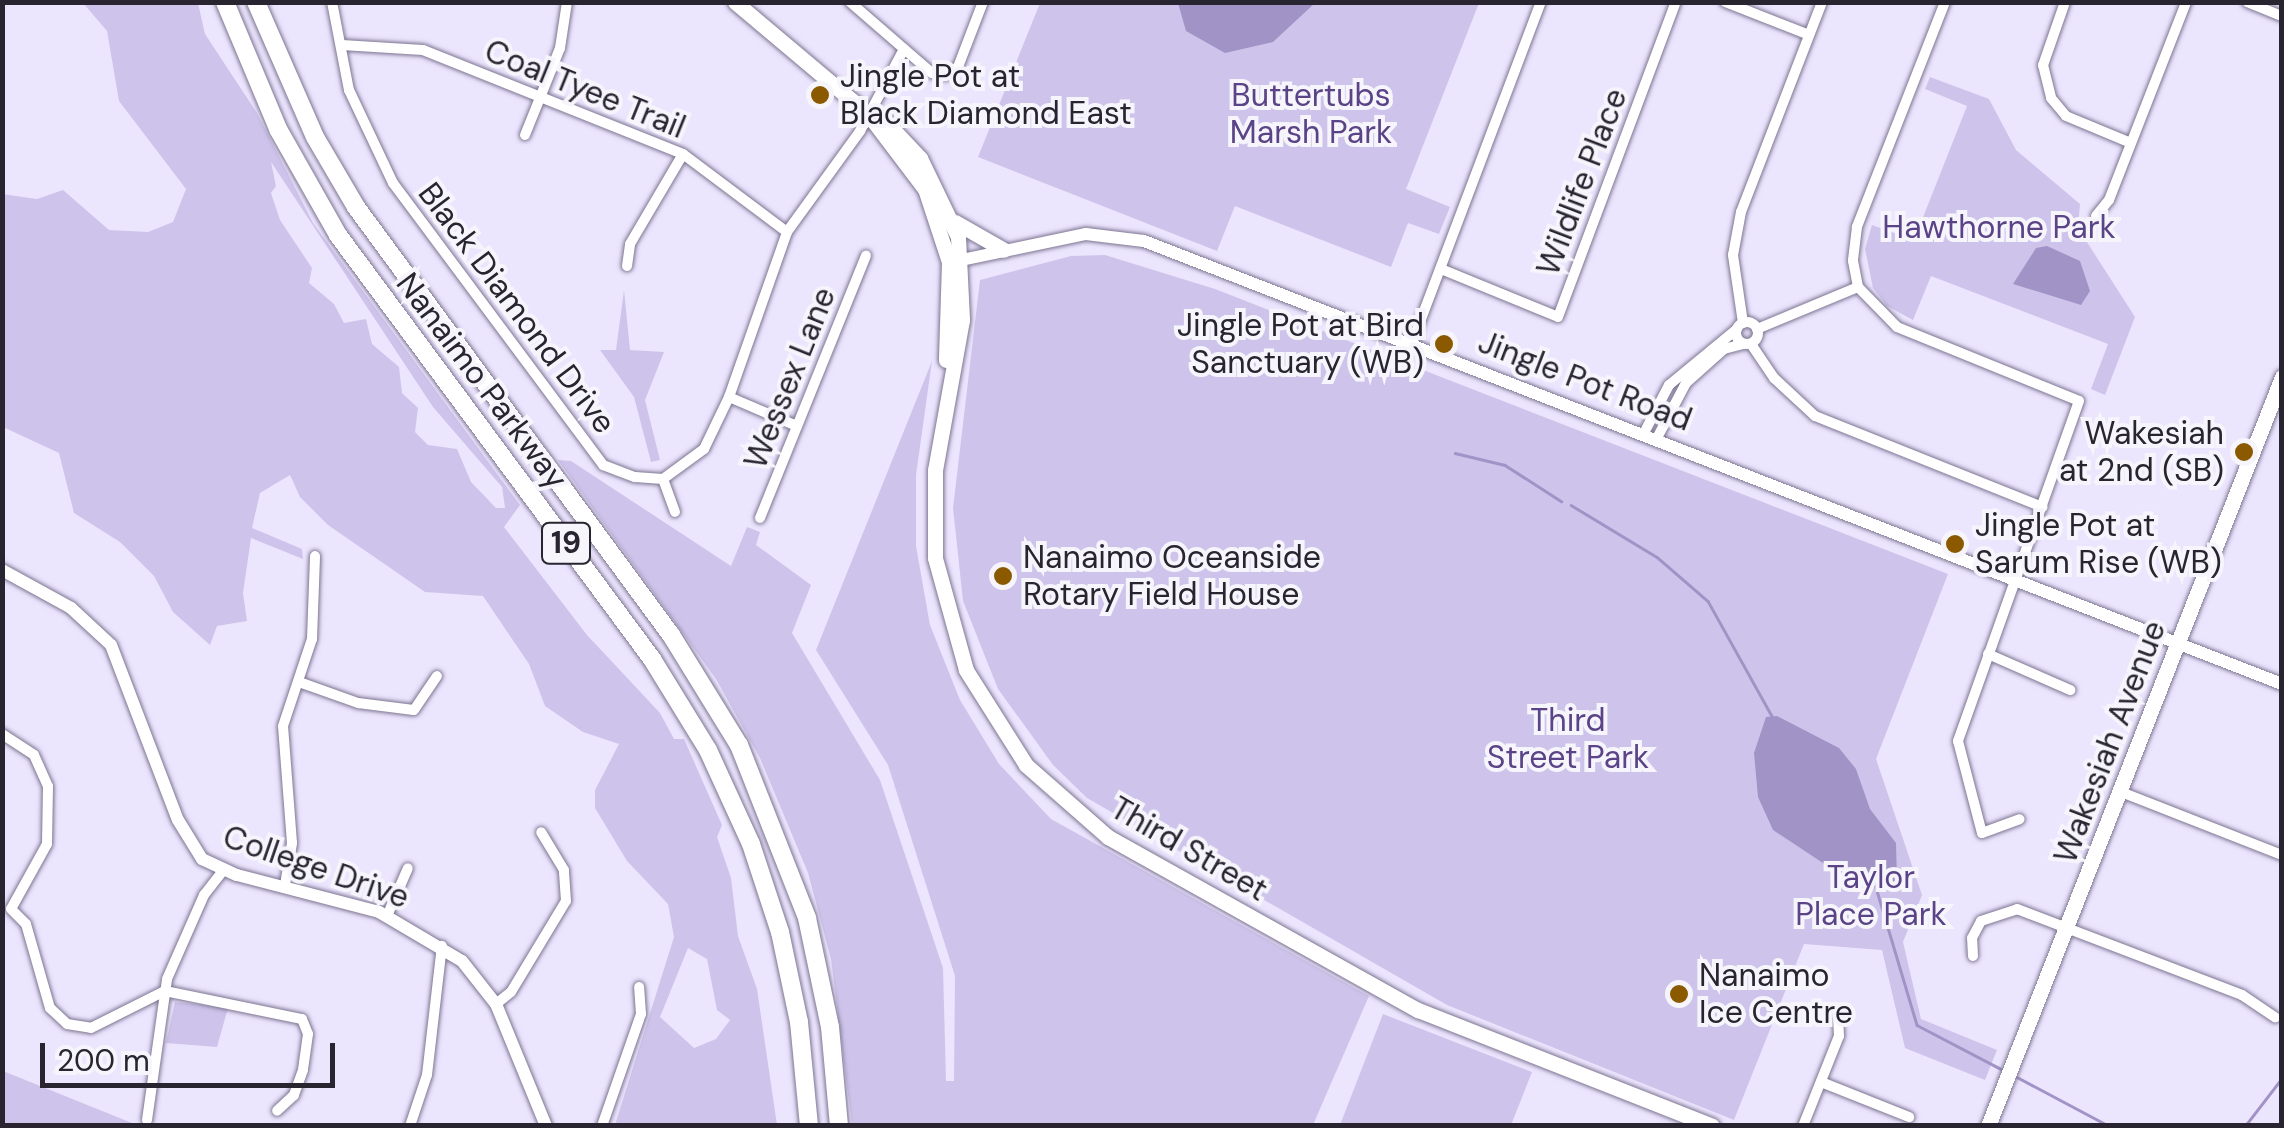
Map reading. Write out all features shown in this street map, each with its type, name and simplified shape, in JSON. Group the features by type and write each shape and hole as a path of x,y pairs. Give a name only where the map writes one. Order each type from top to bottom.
{"highway":[{"name":"Nanaimo Parkway","path":"224,2 278,129 338,234 652,659 708,750 775,914 799,1022 809,1126"},
{"name":"Nanaimo Parkway","path":"256,2 315,137 356,207 671,635 739,745 807,918 830,1026 839,1126"}],"main road":[{"path":"736,2 868,114 925,189 956,261"},
{"path":"868,114 886,122 912,148 952,219 956,261"},
{"path":"952,219 1004,250"},
{"name":"Third Street","path":"956,261 948,379 932,505 944,606 979,696 1045,785 1108,837 1418,1010 1712,1126"},
{"name":"Wakesiah Avenue","path":"1988,1126 2282,377"}],"street":[{"name":"Black Diamond Drive","path":"332,2 348,90 393,183 603,464 663,479"},
{"path":"525,135 560,48 567,2"},
{"path":"850,2 932,73 946,75 958,67 983,2"},
{"path":"1412,343 1540,2"},
{"name":"Wildlife Place","path":"1440,269 1558,317 1676,2"},
{"path":"1725,2 1809,35"},
{"path":"1822,2 1741,212 1733,255 1740,326 1747,344 1774,378 1815,416 2043,507"},
{"path":"1945,2 1858,227 1858,287 1897,328 2079,402 1964,713 1959,763 1982,833 2020,819"},
{"path":"2065,2 2044,65 2050,98 2066,116 2131,143"},
{"path":"2096,216 2109,200 2186,2"},
{"path":"2247,2 2282,16"},
{"name":"Coal Tyee Trail","path":"342,45 423,50 683,154 787,232"},
{"path":"675,512 663,479 704,449 729,397 787,232 868,114 904,49"},
{"path":"627,266 630,244 683,154"},
{"name":"Jingle Pot Road","path":"956,261 1086,234 1129,237 1412,343 2282,684"},
{"name":"Wessex Lane","path":"760,518 866,256"},
{"path":"1651,436 1686,383 1724,349 1747,344 1758,329 1858,287"},
{"path":"1651,436 1668,386 1740,326 1758,329"},
{"path":"729,397 797,426"},
{"path":"285,885 292,843 284,726 314,626 315,556"},
{"name":"College Drive","path":"2,570 70,608 111,645 182,829 202,859 224,871 387,916 442,946 468,966 496,1004 546,1126"},
{"path":"1988,654 2070,690"},
{"path":"299,682 358,703 414,710 437,676"},
{"path":"2,734 38,762 50,806 44,852 7,907 26,924 48,1002 67,1024 101,1026 164,990 302,1019 308,1034 303,1070 294,1095 277,1111"},
{"path":"2121,792 2282,855"},
{"path":"496,1004 512,992 566,901 564,870 541,832"},
{"path":"387,916 408,868"},
{"path":"147,1120 164,990 198,908 224,871"},
{"path":"1973,956 1972,938 1981,922 2000,912 2018,910 2242,995 2275,1017"},
{"path":"410,1126 427,1075 442,946"},
{"path":"602,1126 641,1014 639,987"},
{"path":"1803,1126 1840,1036 1838,1018"},
{"path":"1821,1082 1909,1118"}],"green space":[{"path":"83,3 198,3 205,34 257,113 313,223 520,505 504,527 587,635 660,713 674,739 684,739 722,825 717,837 731,878 738,936 757,989 777,1125 615,1125 674,937 668,904 627,861 595,808 595,790 619,744 583,732 545,706 529,664 483,596 425,592 328,525 300,497 290,475 260,493 252,528 302,549 303,559 251,538 243,593 247,621 217,626 210,645 173,612 154,576 120,542 74,513 59,453 3,427 2,194 37,199 63,190 109,230 148,232 173,222 186,189 119,101 107,31","holes":["271,162 433,407 502,487 505,508 496,508 471,482 457,449 428,445 415,432 418,408 402,393 399,367 372,344 366,319 344,323 334,304 309,283 312,268 280,220 271,193 276,186","688,948 707,959 717,1010 730,1020 716,1039 694,1048 660,1017"]},
{"name":"Buttertubs Marsh Park","path":"1040,3 1479,3 1406,189 1450,207 1439,234 1408,223 1391,267 1235,206 1217,251 978,157"},
{"name":"Hawthorne Park","path":"1930,77 1989,99 2016,150 2080,204 2078,228 2135,317 2105,395 2091,389 2108,344 1931,276 1913,320 1887,306 1873,288 1865,249 1872,225 1914,240 1967,106 1925,89"},
{"name":"Third Street Park","path":"1105,255 1215,289 1948,574 1876,759 1922,895 1903,942 1921,1019 1997,1050 1985,1080 1905,1048 1882,950 1804,944 1734,1120 1447,1005 1087,798 1053,765 998,689 963,601 953,508 980,280 1071,256"},
{"path":"624,290 630,350 664,352 645,400 660,460 651,462 634,397 600,350 616,350"},
{"path":"932,361 916,475 916,546 930,625 960,700 999,764 1051,819 1369,996 1313,1125 852,1125 831,959 808,873 760,758 716,679 558,460 571,461 731,566 747,527 760,532 756,545 811,585 792,633 880,780 943,968 946,1081 954,1081 955,976 888,765 816,650"},
{"path":"175,1002 228,1008 217,1047 166,1043"},
{"path":"1383,1014 1532,1072 1511,1125 1340,1125"},
{"path":"3,1071 137,1125 3,1125"}],"shaded area":[{"path":"1178,2 1315,3 1273,42 1225,53 1186,31"},
{"path":"2047,246 2080,261 2090,291 2081,305 2013,284 2036,248"},
{"path":"1777,716 1839,748 1856,769 1870,809 1896,843 1897,881 1890,887 1841,875 1773,830 1758,797 1754,753 1766,717"}],"waterway":[{"path":"1455,453 1505,465 1561,501"},
{"path":"1571,505 1657,557 1708,601 1772,716"},
{"path":"1875,884 1917,1025 2005,1071"},
{"path":"2017,1077 2109,1126"},
{"path":"2245,1126 2282,1078"}],"place":[{"name":"Jingle Pot at Black Diamond East","path":"820,95"},
{"name":"Jingle Pot at Bird Sanctuary (WB)","path":"1444,344"},
{"name":"Wakesiah at 2nd (SB)","path":"2244,452"},
{"name":"Jingle Pot at Sarum Rise (WB)","path":"1955,544"},
{"name":"Nanaimo Oceanside Rotary Field House","path":"1003,576"},
{"name":"Nanaimo Ice Centre","path":"1679,994"}],"park label":[{"name":"Taylor Place Park","path":"1871,896"}]}
